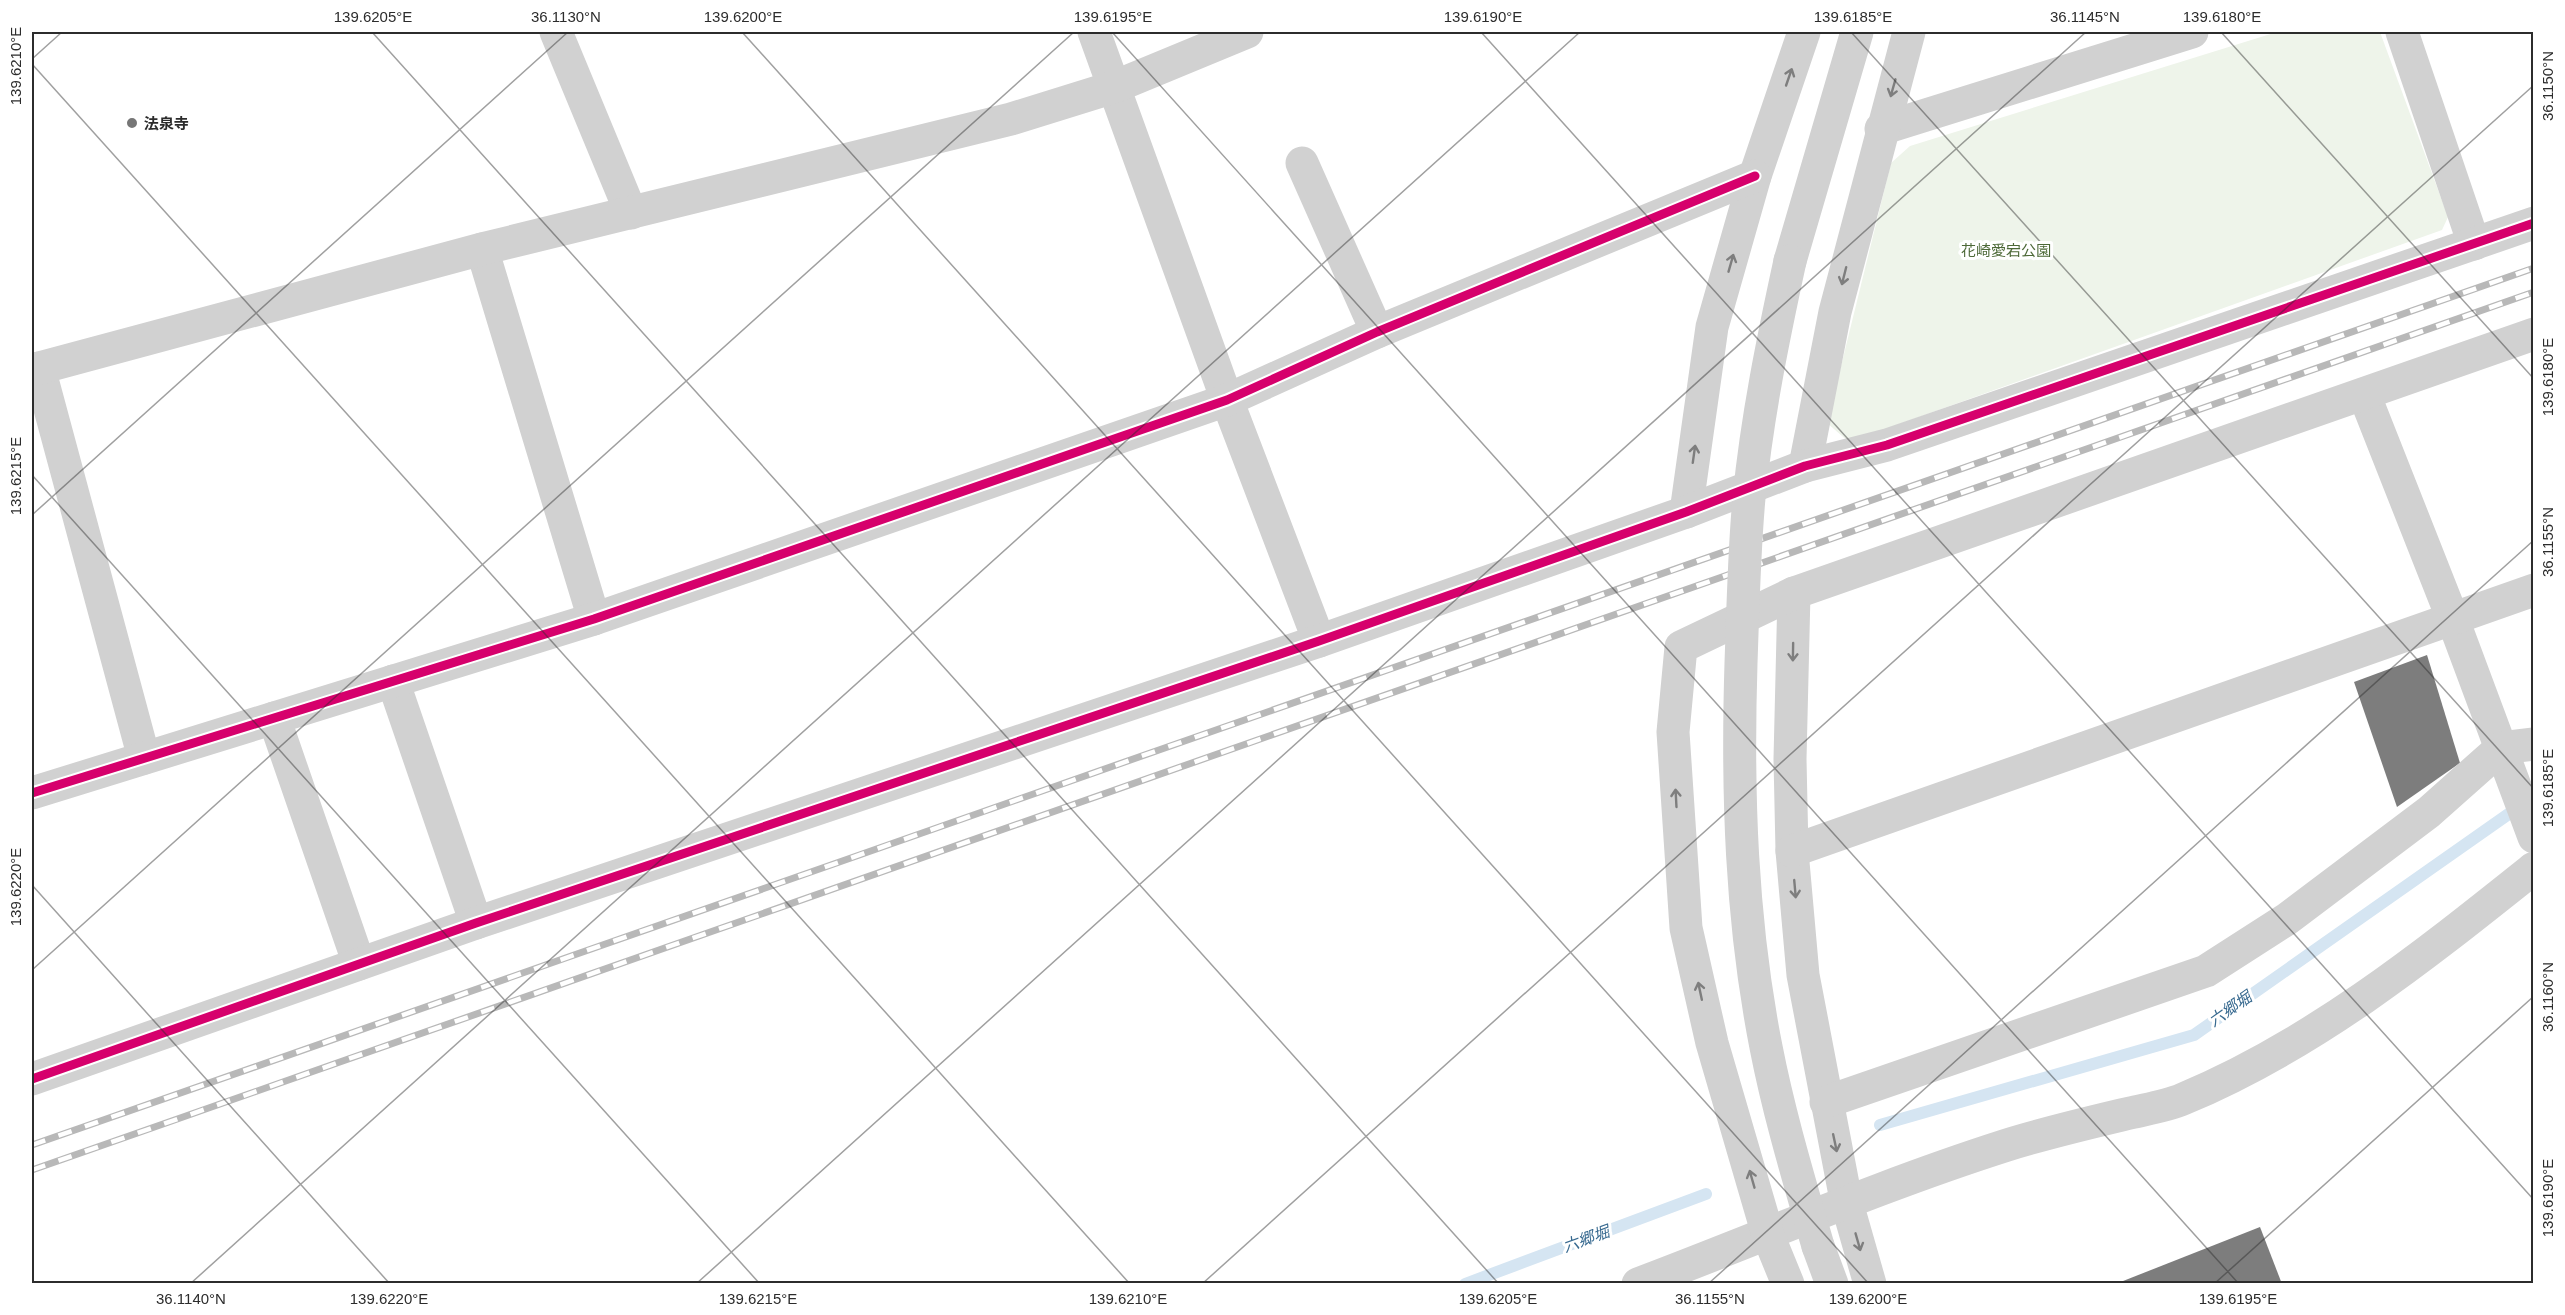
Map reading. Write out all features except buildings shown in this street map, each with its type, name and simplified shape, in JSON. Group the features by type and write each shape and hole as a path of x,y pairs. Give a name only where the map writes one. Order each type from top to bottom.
{"street":[{"path":"556,32 631,213"},
{"path":"1094,32 1227,400 1319,641"},
{"path":"144,758 35,369 482,249 1011,119 1114,87 1247,32"},
{"path":"1686,512 1712,327 1755,176 1804,32"},
{"path":"1832,1284 1818,1246 1783,1122 1766,1047 1750,947 1740,848 1738,778 1749,499 1770,350 1791,261 1857,32"},
{"path":"1805,466 1835,312 1881,129 1909,32"},
{"path":"1881,129 2192,32"},
{"path":"2402,32 2474,244"},
{"path":"1302,163 1377,332"},
{"path":"32,793 594,619 1227,400 1377,332 1755,176"},
{"path":"32,1079 476,923 1319,641 1686,512 1805,466 1887,445 2534,223"},
{"path":"482,249 594,619"},
{"path":"1788,1284 1768,1235 1712,1043 1686,928 1673,732 1681,647 1794,593 2534,334"},
{"path":"2364,394 2452,617 2534,837"},
{"path":"1792,851 2534,590"},
{"path":"1794,593 1792,851 1803,975 1846,1200 1870,1284"},
{"path":"393,681 476,923"},
{"path":"274,718 359,964"},
{"path":"1826,1102 2206,971 2287,919 2420,819 2501,748 2534,744"},
{"path":"1638,1284 1768,1235 1846,1200 2006,1145 2181,1100 2273,1055 2361,999 2450,934 2534,868"}],"green space":[{"name":"花崎愛宕公園","path":"2277,32 2380,32 2448,217 2442,230 1849,442 1827,423 1891,163 1910,146"}],"waterway":[{"name":"六郷堀","path":"1880,1125 2194,1035 2520,806"},
{"name":"六郷堀","path":"1465,1284 1706,1194"}],"railway":[{"path":"32,1145 2534,268"},
{"path":"32,1170 2534,292"}],"cycle path":[{"path":"32,793 594,619 1227,400 1377,332 1755,176"},
{"path":"32,1079 476,923 1319,641 1686,512 1805,466 1887,445 2534,223"}],"place":[{"name":"法泉寺","path":"132,123"}]}
